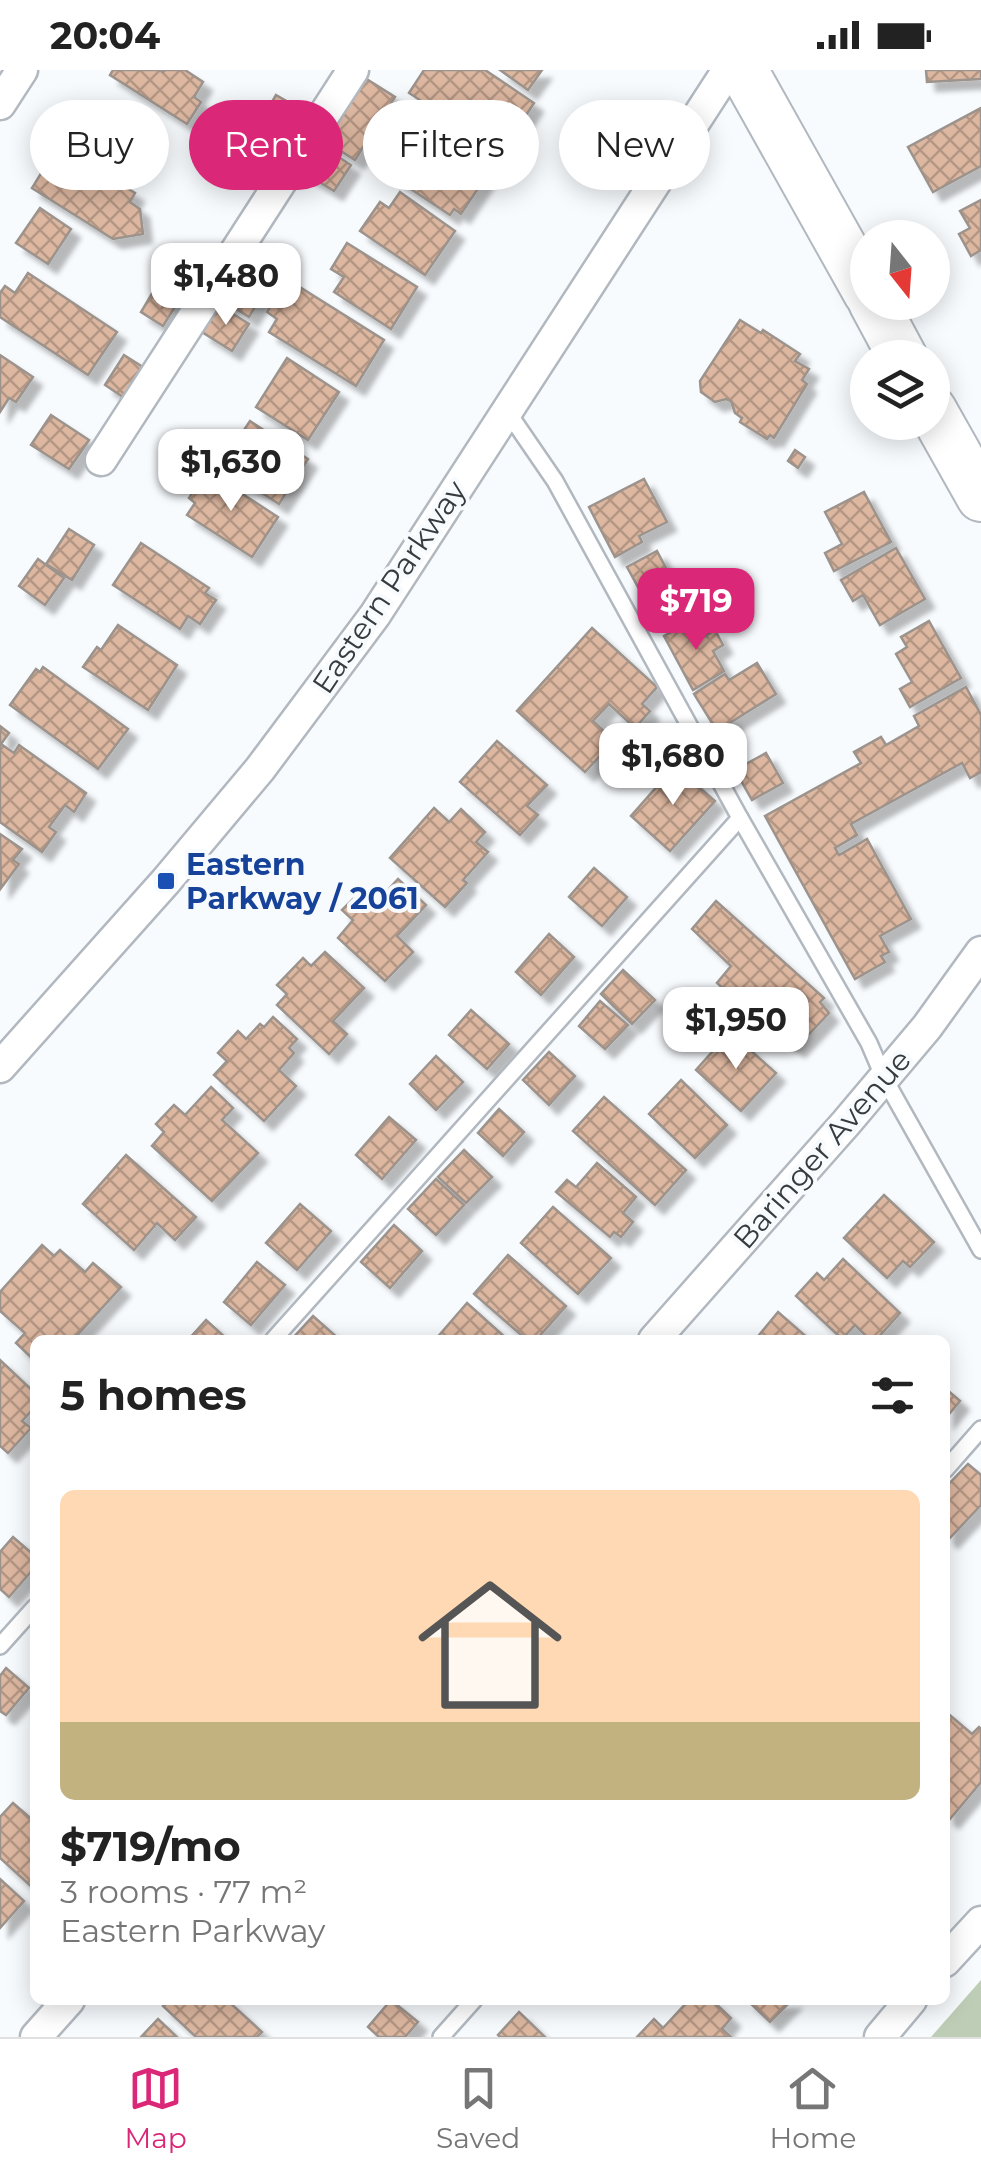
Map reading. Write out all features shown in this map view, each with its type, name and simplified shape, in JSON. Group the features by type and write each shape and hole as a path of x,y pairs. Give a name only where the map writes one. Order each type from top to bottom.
{"main road":[{"path":"742,70 850,261"},
{"path":"949,440 981,496"}],"street":[{"path":"0,104 22,70"},
{"path":"101,460 354,70"},
{"name":"Eastern Parkway","path":"0,1067 166,881 260,768 375,615 728,70"},
{"name":"Baringer Avenue","path":"658,1335 927,1027 981,952"},
{"path":"950,1956 981,1922"},
{"path":"36,2037 65,2005"},
{"path":"880,2037 907,2005"}],"lane":[{"path":"507,411 556,481 981,1250"},
{"path":"277,1335 740,818"},
{"path":"950,1464 981,1429"},
{"path":"0,1646 30,1613"},
{"path":"441,2037 470,2005"}],"green space":[{"path":"981,1980 981,2037 931,2037"}],"building":[{"path":"113,70 185,70 203,82 194,97 198,100 189,100 187,124 169,113 169,100 149,100 110,75"},
{"path":"424,70 485,70 530,100 420,100 409,93"},
{"path":"500,70 542,70 528,90"},
{"path":"926,70 981,70 981,79 927,82"},
{"path":"365,78 395,97 363,100 363,147 355,160 343,152 343,113"},
{"path":"981,108 981,166 933,192 908,147"},
{"path":"343,160 351,165 343,177"},
{"path":"35,190 135,193 130,202 140,209 143,234 113,239"},
{"path":"412,190 477,190 461,214 454,209 450,215"},
{"path":"400,192 455,231 425,275 360,231 380,202 389,208"},
{"path":"981,200 981,250 971,256 959,234 970,228 960,211"},
{"path":"40,208 71,229 48,264 16,243"},
{"path":"347,243 417,287 391,329 334,292 344,277 331,269"},
{"path":"239,272 266,289 249,317 222,300"},
{"path":"28,273 117,332 88,375 0,317 0,293 5,286 15,293"},
{"path":"287,279 384,340 356,386 269,332 277,319 267,312"},
{"path":"157,285 180,299 163,326 141,312"},
{"path":"219,305 249,324 232,351 202,332"},
{"path":"740,320 800,354 795,361 809,369 802,380 807,384 774,438 770,435 767,439 740,422 742,418 735,413 731,401 715,402 701,392 700,381"},
{"path":"0,355 33,377 16,402 9,398 0,412"},
{"path":"124,355 143,367 123,397 105,385"},
{"path":"287,358 339,392 308,440 256,407"},
{"path":"51,415 89,440 69,469 31,445"},
{"path":"250,421 308,459 279,504 220,466"},
{"path":"795,450 805,457 798,468 788,461"},
{"path":"207,471 278,517 252,557 187,515 195,503 189,498"},
{"path":"644,479 667,522 639,536 642,542 615,557 589,507"},
{"path":"864,492 891,542 834,571 825,553 842,544 825,512"},
{"path":"69,529 94,545 72,580 46,564"},
{"path":"141,543 209,588 205,593 216,600 200,624 188,616 180,629 113,585"},
{"path":"896,548 925,599 880,625 863,595 853,601 841,580"},
{"path":"657,551 668,572 638,587 627,567"},
{"path":"38,559 64,578 45,605 19,586"},
{"path":"694,620 703,637 715,630 723,645 713,651 724,671 693,690 664,636"},
{"path":"929,621 961,678 910,707 900,689 912,682 896,654 907,647 901,637"},
{"path":"118,625 177,665 148,710 83,667"},
{"path":"592,628 657,687 642,704 650,711 635,728 609,704 593,721 622,748 609,762 601,755 585,772 517,711"},
{"path":"757,663 776,694 717,731 694,694 725,674 729,680"},
{"path":"43,667 128,729 98,769 10,705 36,669 40,672"},
{"path":"966,687 981,715 981,772 970,778 962,763 851,824 857,835 835,848 839,855 867,839 911,919 880,936 889,952 881,956 885,962 855,979 765,816 861,763 854,752 881,737 886,745 919,726 914,716"},
{"path":"0,726 9,733 1,744 14,753 19,745 86,793 74,812 65,805 49,827 56,832 42,852 0,822"},
{"path":"497,741 547,785 527,806 538,815 520,835 460,782"},
{"path":"766,753 783,783 752,800 735,770"},
{"path":"675,766 715,801 670,851 631,816"},
{"path":"434,808 449,822 461,809 485,832 476,842 488,852 445,907 390,858"},
{"path":"0,834 22,849 13,860 19,864 1,888"},
{"path":"594,868 627,897 602,926 569,897"},
{"path":"398,879 426,905 397,936 413,952 385,981 338,938 353,920 342,910 359,893 373,906"},
{"path":"716,901 824,998 820,1002 829,1013 796,1048 760,1022 753,1022 717,983 731,966 692,929"},
{"path":"549,934 574,957 541,995 516,972"},
{"path":"325,952 364,988 333,1021 347,1034 329,1054 277,1005 287,994 277,985 303,958 311,966"},
{"path":"623,970 655,1000 632,1024 601,994"},
{"path":"600,1001 628,1025 605,1049 579,1026"},
{"path":"471,1010 509,1044 487,1069 449,1035"},
{"path":"273,1017 297,1039 289,1048 294,1053 279,1070 296,1086 264,1121 214,1075 227,1061 218,1053 238,1031 246,1039"},
{"path":"730,1032 776,1073 741,1111 696,1070"},
{"path":"549,1052 575,1076 549,1105 523,1080"},
{"path":"436,1056 463,1082 436,1110 410,1084"},
{"path":"681,1080 727,1125 695,1158 649,1114"},
{"path":"211,1087 233,1108 222,1120 258,1153 212,1201 152,1146 164,1132 156,1124 174,1105 185,1115"},
{"path":"604,1097 686,1170 655,1205 573,1131"},
{"path":"499,1109 524,1132 503,1156 478,1133"},
{"path":"389,1117 416,1140 382,1179 356,1155"},
{"path":"464,1150 492,1177 466,1203 438,1177"},
{"path":"126,1155 196,1217 175,1240 157,1223 134,1250 83,1204"},
{"path":"597,1163 636,1197 623,1213 633,1222 621,1237 614,1232 610,1237 556,1192 567,1180 576,1187"},
{"path":"436,1179 464,1205 436,1235 408,1209"},
{"path":"884,1195 934,1242 910,1267 903,1261 887,1278 844,1238"},
{"path":"300,1204 331,1231 297,1270 266,1243"},
{"path":"553,1207 611,1258 578,1294 521,1243"},
{"path":"394,1225 422,1251 390,1288 361,1262"},
{"path":"42,1245 54,1256 60,1250 85,1272 93,1263 121,1287 78,1335 30,1335 30,1356 16,1343 25,1333 0,1311 0,1292"},
{"path":"508,1255 566,1306 540,1335 521,1335 474,1294"},
{"path":"843,1259 900,1313 880,1335 865,1335 855,1325 846,1335 838,1335 796,1296 817,1273 824,1280"},
{"path":"257,1262 285,1285 251,1325 224,1302"},
{"path":"467,1303 502,1335 439,1335"},
{"path":"778,1312 804,1335 759,1335"},
{"path":"313,1316 334,1335 296,1335"},
{"path":"206,1320 222,1335 192,1335"},
{"path":"0,1360 30,1388 30,1412 22,1421 30,1429 8,1453 0,1446"},
{"path":"950,1392 960,1401 950,1413"},
{"path":"968,1464 981,1475 981,1505 950,1538 950,1483"},
{"path":"13,1537 30,1552 30,1573 9,1597 0,1589 0,1552"},
{"path":"6,1668 29,1688 6,1715 0,1711 0,1676"},
{"path":"950,1715 972,1734 981,1729 981,1782 950,1819"},
{"path":"13,1803 30,1818 30,1885 0,1858 0,1817"},
{"path":"0,1879 24,1901 0,1928"},
{"path":"232,2005 262,2032 257,2037 196,2037 163,2006"},
{"path":"387,2005 397,2005 418,2022 405,2037 379,2037 368,2027"},
{"path":"684,2005 717,2005 731,2018 722,2029 731,2037 637,2037 654,2019 663,2028"},
{"path":"752,2005 787,2005 770,2022"},
{"path":"519,2012 545,2037 500,2037"},
{"path":"158,2019 177,2037 141,2037"}],"place":[{"name":"Eastern Parkway / 2061","path":"166,881"}]}
